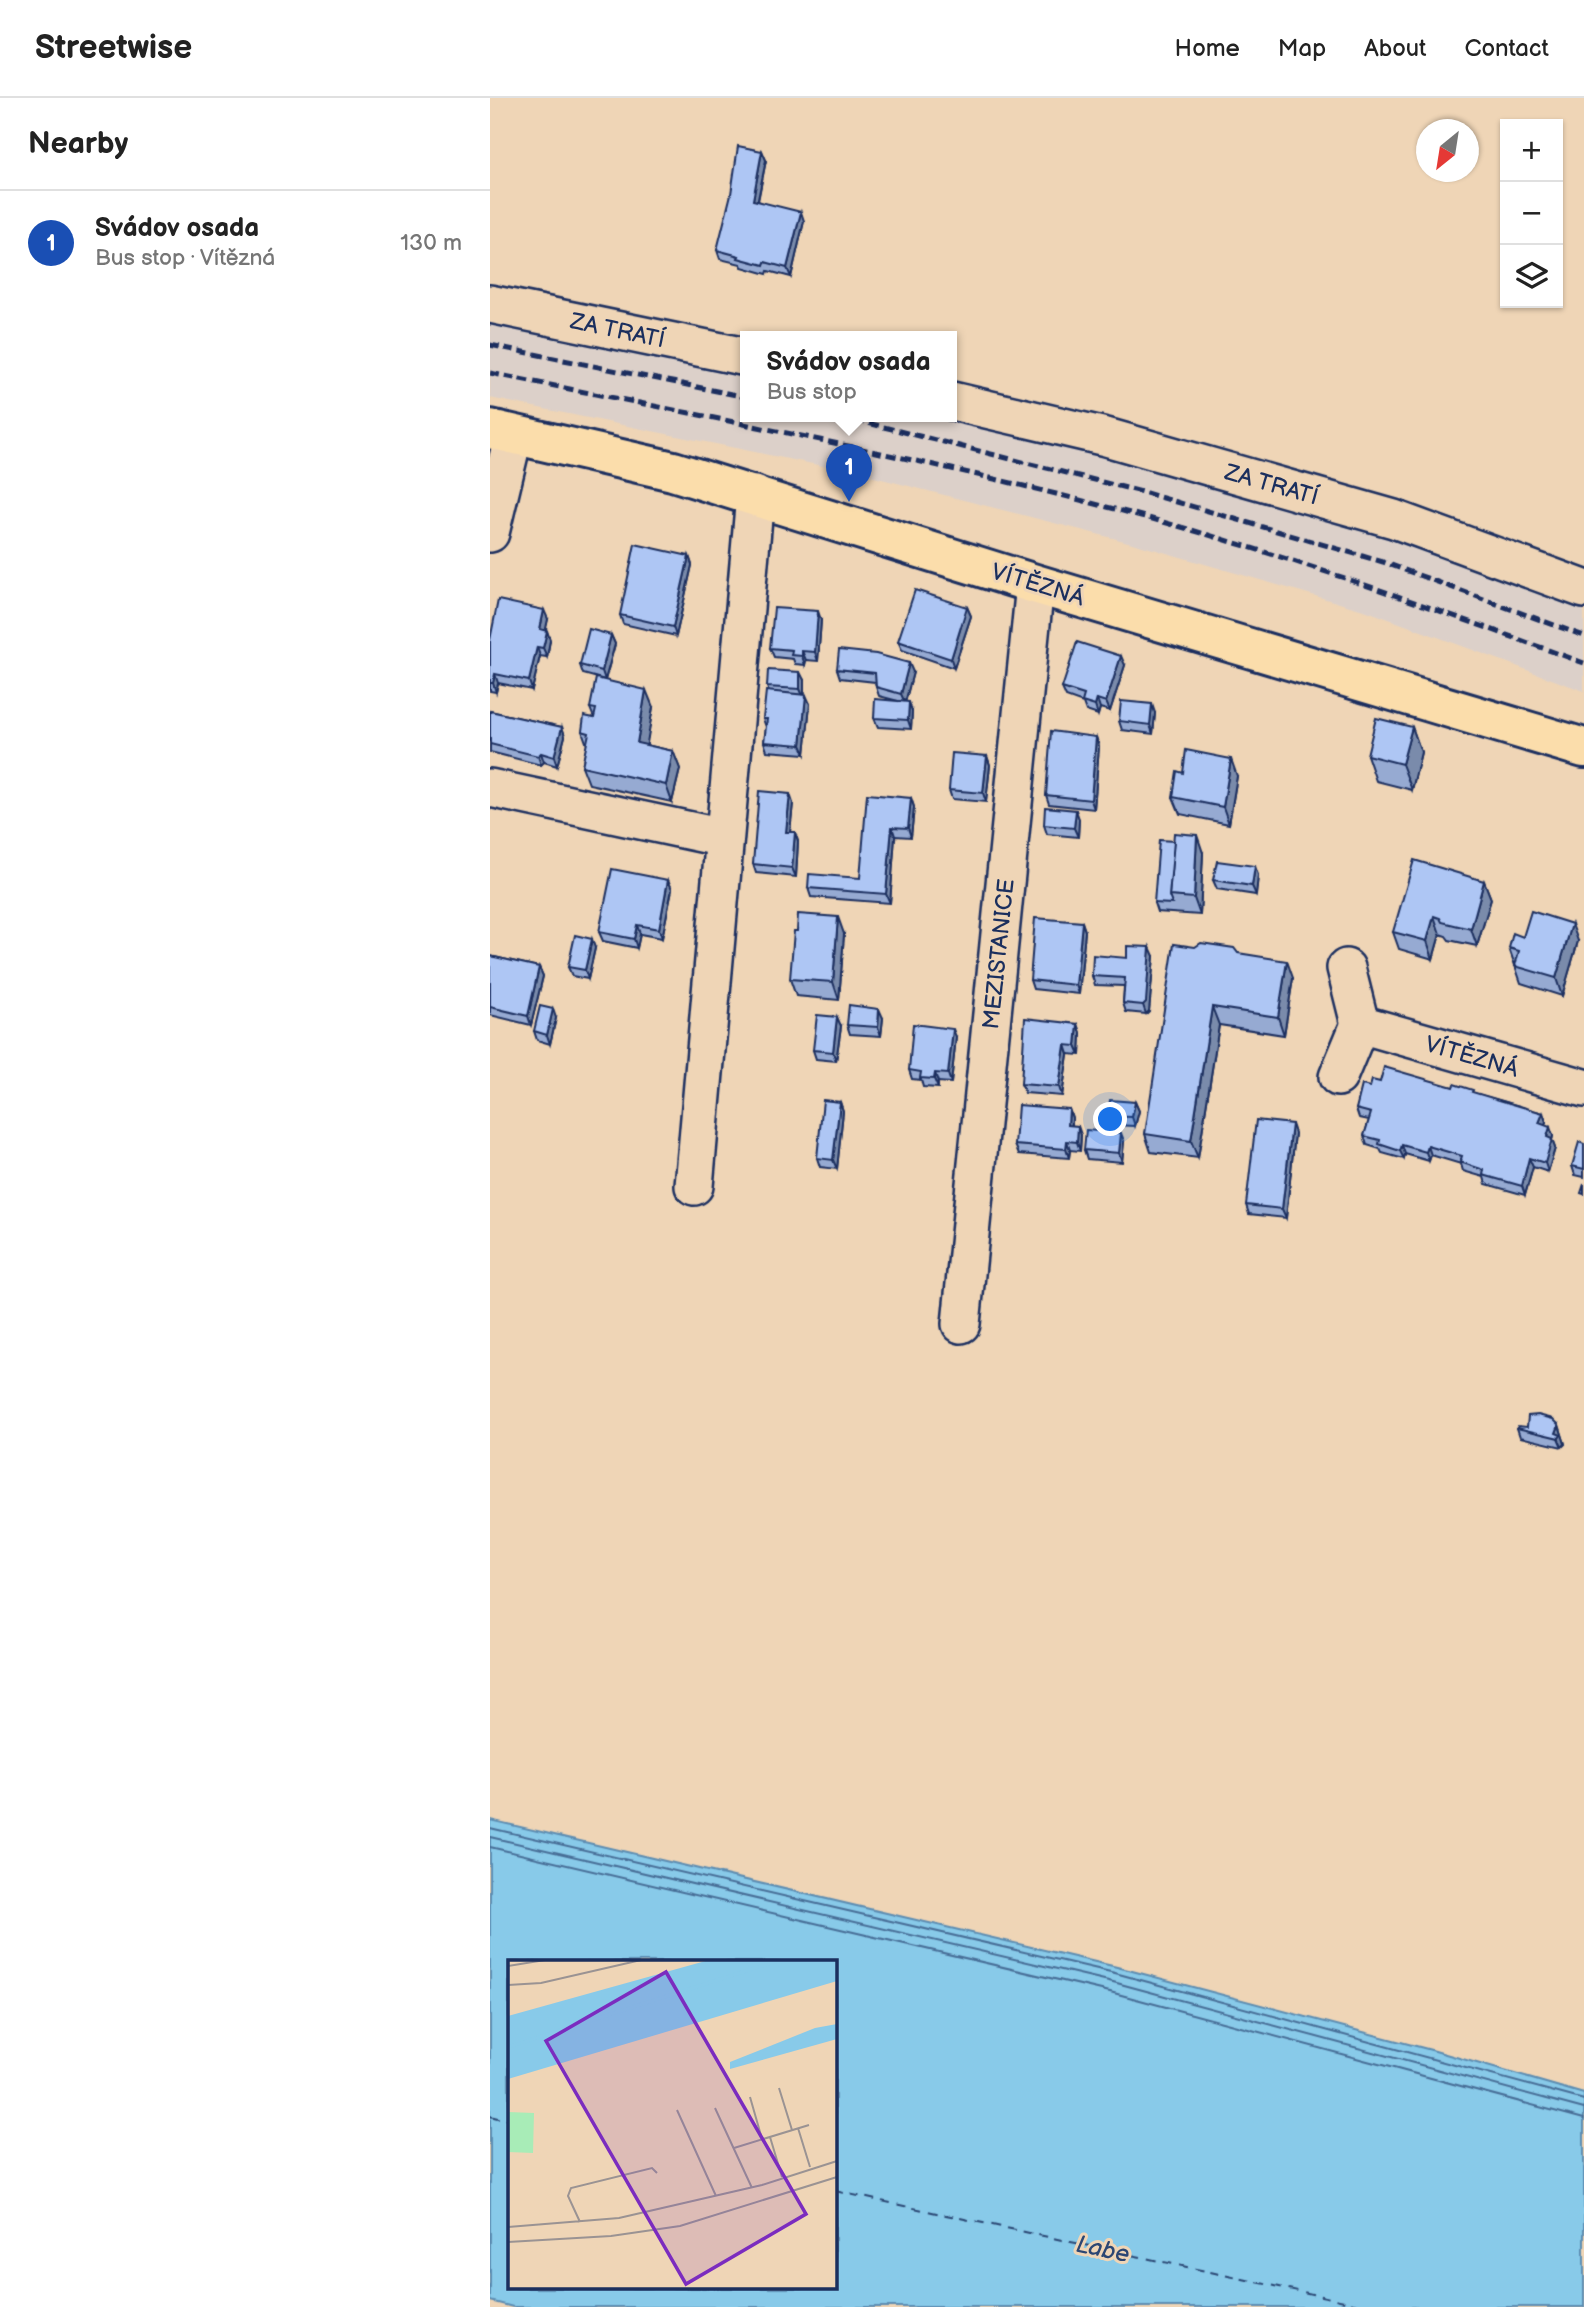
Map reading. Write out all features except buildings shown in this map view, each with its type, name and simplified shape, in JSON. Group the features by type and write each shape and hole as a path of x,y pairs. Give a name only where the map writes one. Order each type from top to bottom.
{"main road":[{"name":"VÍTĚZNÁ","path":"500,441 673,471 1035,584 1584,748"}],"street":[{"name":"ZA TRATÍ","path":"490,304 740,356"},
{"name":"ZA TRATÍ","path":"957,402 1106,437 1394,519 1584,589"},
{"name":"VÍTĚZNÁ","path":"490,533 500,441"},
{"path":"694,1186 755,495"},
{"name":"MEZISTANICE","path":"961,1324 1035,584"},
{"path":"490,789 724,838"},
{"path":"1338,1077 1360,1024 1346,968"},
{"name":"VÍTĚZNÁ","path":"1360,1024 1584,1088"}],"shaded area":[{"path":"490,316 740,367 740,422 957,422 957,414 1392,535 1584,606 1584,691 1367,611 1132,543 862,474 490,398"}],"water":[{"name":"Labe","path":"490,1820 1117,1967 1435,2051 1584,2094 1584,2307 513,2307 490,2301"}],"ferry route":[{"path":"490,2116 508,2121"},
{"path":"836,2191 1372,2307"}],"railway":[{"path":"490,345 740,396"},
{"path":"490,373 898,457 1141,516 1309,566 1584,663"},
{"path":"864,422 1146,493 1383,562 1584,636"}],"place":[{"name":"Svádov osada","path":"849,502"}]}
